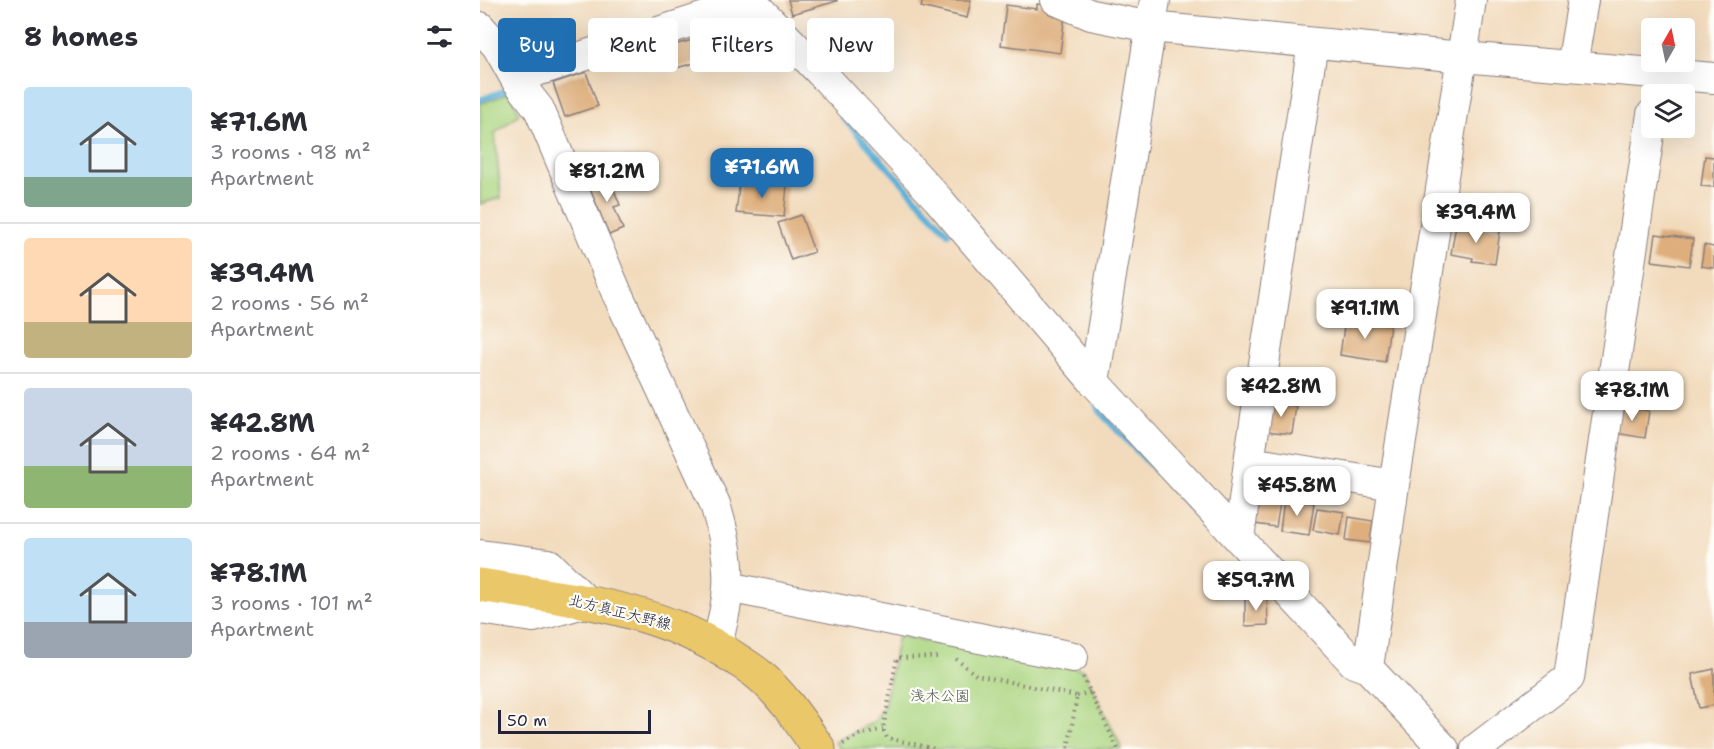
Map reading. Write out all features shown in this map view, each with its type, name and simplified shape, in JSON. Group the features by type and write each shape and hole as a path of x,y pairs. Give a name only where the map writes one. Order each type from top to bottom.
{"main road":[{"name":"北方真正大野線","path":"480,585 587,602 636,613 678,627 717,646 759,675 791,710 831,746"}],"street":[{"path":"1056,0 1091,15 1153,13 1313,43 1572,66 1656,84 1714,78"},
{"path":"1368,668 1394,485 1471,0"},
{"path":"1572,66 1583,0"},
{"path":"515,78 752,1 938,199 1094,382 1239,539 1354,663 1368,668 1444,749"},
{"path":"1094,382 1153,13"},
{"path":"480,27 497,46 515,78 539,109 616,291 715,504 724,534 728,587 717,646"},
{"path":"1239,539 1313,43"},
{"path":"1476,749 1569,678 1648,138"},
{"path":"1249,462 1394,485"},
{"path":"480,555 549,564 587,602 533,617 480,609"},
{"path":"728,587 1073,657"}],"path":[{"path":"937,749 887,738 883,729 897,658 939,656"},
{"path":"1073,657 1118,749"},
{"path":"949,658 957,659 976,675 1077,696 1090,692"},
{"path":"1068,749 1077,696"},
{"path":"831,746 883,729"}],"green space":[{"path":"511,92 519,114 495,133 501,198 480,204 480,104"},
{"name":"浅木公園","path":"898,636 1084,670 1122,749 840,749 835,742 874,722 884,707"}],"building":[{"path":"788,0 837,0 837,1 792,14"},
{"path":"923,0 971,0 967,18 921,7"},
{"path":"1037,4 1066,8 1060,53 1001,45 1006,5 1037,9"},
{"path":"690,41 690,64 678,67 678,44"},
{"path":"586,72 598,106 565,117 553,83"},
{"path":"1705,156 1714,157 1714,187 1701,186"},
{"path":"608,175 620,205 614,207 623,229 609,235 588,183"},
{"path":"740,180 787,185 784,217 736,213"},
{"path":"801,215 814,252 791,260 778,223"},
{"path":"1456,224 1500,231 1495,264 1472,261 1473,258 1451,254"},
{"path":"1656,234 1693,239 1689,266 1652,261"},
{"path":"1704,245 1714,247 1714,268 1701,266"},
{"path":"1345,319 1390,325 1385,362 1340,355"},
{"path":"1270,402 1296,406 1292,434 1266,431"},
{"path":"1620,406 1649,411 1645,438 1615,433"},
{"path":"1260,494 1281,497 1276,527 1255,524"},
{"path":"1284,499 1314,503 1309,535 1280,531"},
{"path":"1317,508 1344,512 1340,535 1313,530"},
{"path":"1349,517 1373,521 1370,543 1346,540"},
{"path":"1267,598 1268,625 1245,626 1245,599"},
{"path":"1714,669 1714,705 1699,708 1692,674"}],"waterway":[{"path":"480,100 513,87"},
{"path":"842,117 948,233"},
{"path":"1097,404 1100,412 1202,520"}]}
